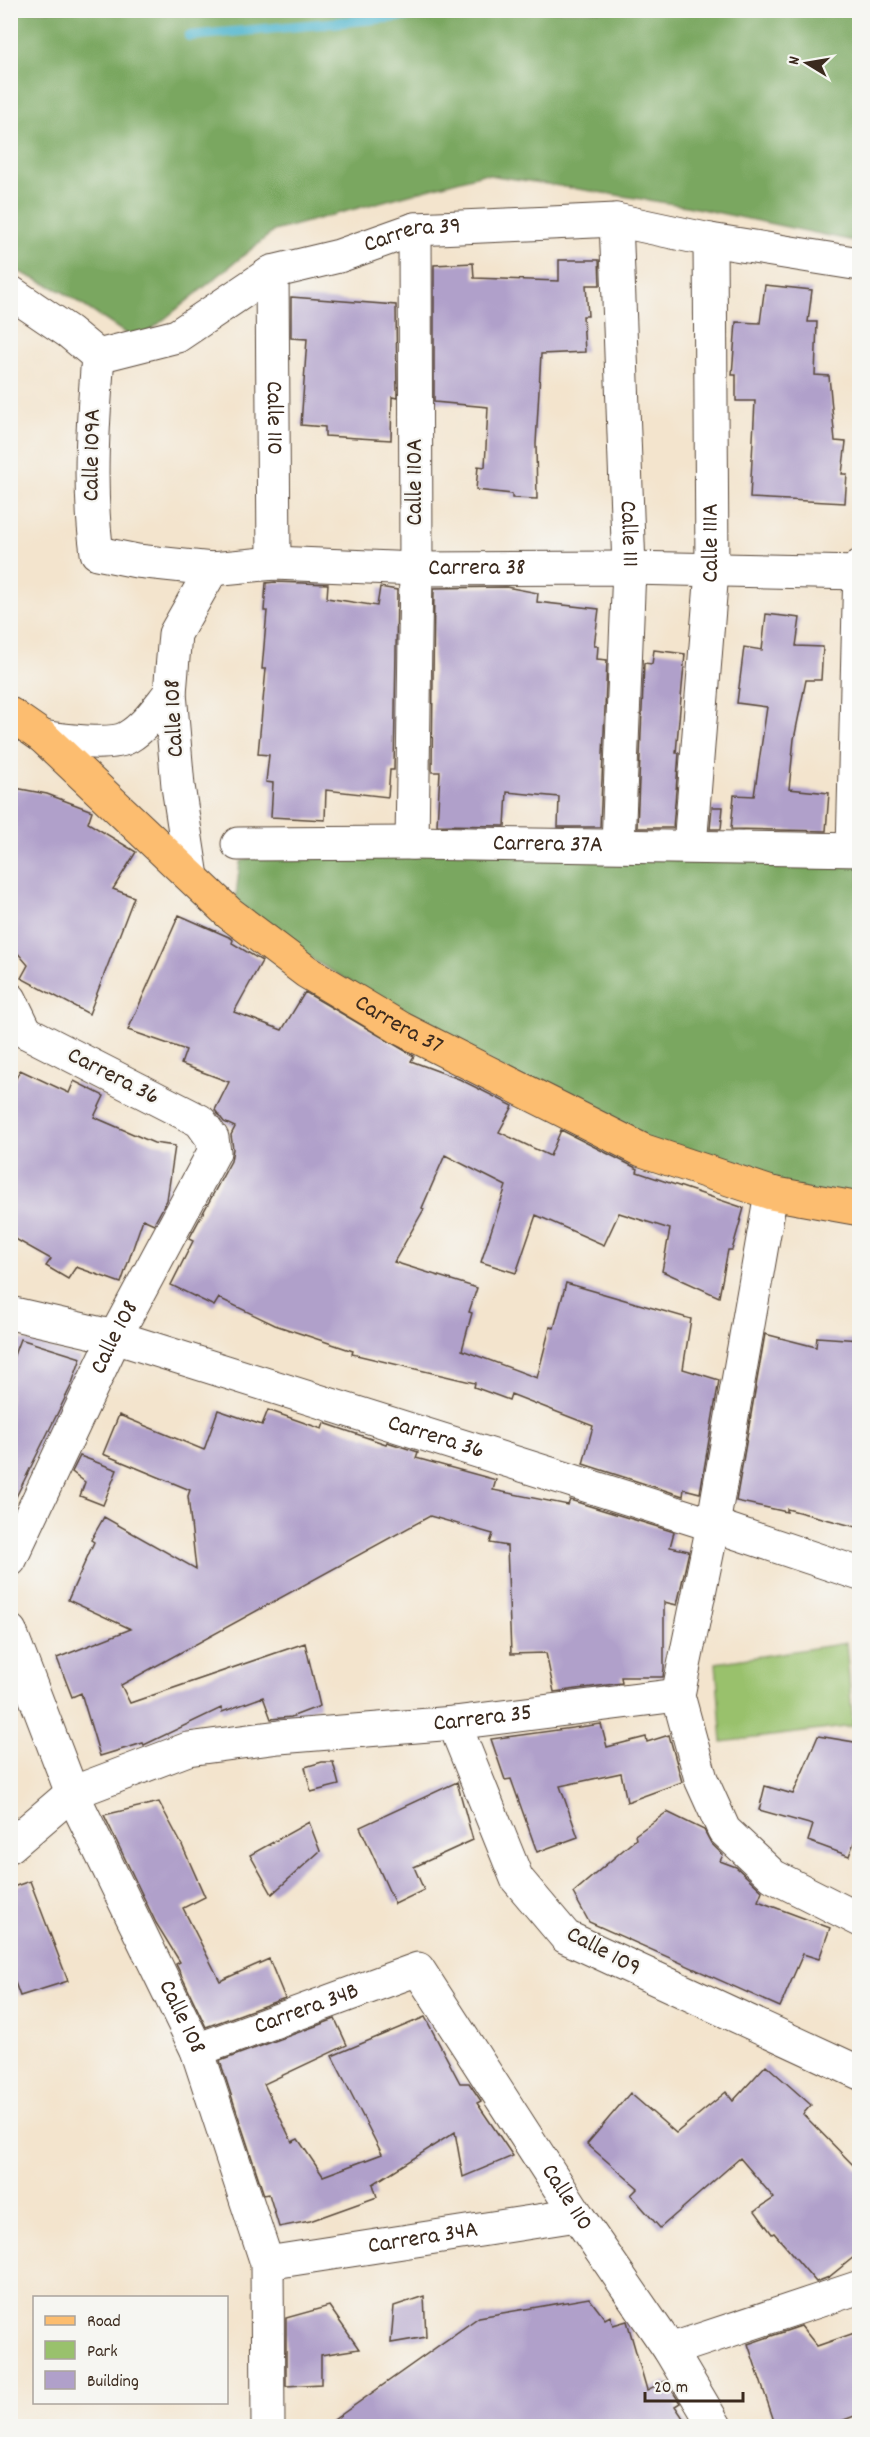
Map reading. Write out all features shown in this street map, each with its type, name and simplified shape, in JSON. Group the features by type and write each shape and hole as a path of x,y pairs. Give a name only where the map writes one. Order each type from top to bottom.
{"main road":[{"name":"Carrera 37","path":"10,714 43,737 229,913 307,972 402,1029 642,1150 771,1193 860,1209"}],"street":[{"name":"Carrera 39","path":"98,356 177,336 272,272 339,256 415,229 616,220 710,240 860,264"},
{"name":"Calle 111","path":"616,220 629,568 618,845"},
{"name":"Calle 110A","path":"412,843 416,569 415,229"},
{"name":"Calle 111A","path":"690,846 712,571 710,240"},
{"name":"Calle 110","path":"272,272 274,563"},
{"path":"10,292 69,332 98,356"},
{"name":"Calle 109A","path":"97,553 92,515 91,445 98,356"},
{"name":"Carrera 38","path":"97,553 137,561 212,569 274,563 416,569 629,568 859,573"},
{"path":"856,849 860,566"},
{"name":"Calle 108","path":"192,877 178,786 170,693 174,634 212,569"},
{"path":"43,737 79,743 125,739 146,723 170,693"},
{"name":"Carrera 37A","path":"238,844 412,843 856,849"},
{"path":"10,999 18,1036"},
{"name":"Carrera 36","path":"18,1036 200,1121"},
{"name":"Calle 108","path":"10,1560 115,1337 214,1152 212,1138 200,1121"},
{"path":"771,1193 713,1525 678,1695 701,1779 724,1830 773,1876 860,1920"},
{"name":"Carrera 36","path":"10,1312 115,1337 713,1525 860,1574"},
{"name":"Calle 108","path":"10,1630 72,1793 197,2050 267,2263 268,2427"},
{"name":"Carrera 35","path":"10,1846 72,1793 188,1749 279,1737 454,1723 678,1695"},
{"name":"Calle 109","path":"454,1723 517,1879 566,1937 860,2073"},
{"name":"Calle 110","path":"418,1969 577,2215 670,2349 715,2427"},
{"name":"Carrera 34B","path":"197,2050 418,1969"},
{"name":"Carrera 34A","path":"267,2263 577,2215"},
{"path":"670,2349 860,2288"}],"green space":[{"path":"11,11 859,11 859,242 686,206 483,174 274,231 137,341 63,292 11,268"},
{"path":"270,849 859,854 859,1209 642,1150 316,962 235,904 240,862"},
{"path":"846,1643 853,1726 722,1742 716,1663"}],"building":[{"path":"559,260 599,260 600,285 586,285 588,316 583,316 585,352 541,354 536,444 537,499 512,498 512,494 476,490 478,466 485,467 488,407 434,402 434,265 473,263 474,278 559,281"},
{"path":"765,285 812,290 808,322 817,322 815,375 829,376 835,441 846,442 842,474 847,474 845,503 750,498 755,401 736,401 736,375 732,375 736,322 760,323"},
{"path":"291,297 396,305 397,398 392,397 391,440 325,436 325,427 301,425 307,339 291,338"},
{"path":"266,583 328,584 327,598 377,606 380,587 397,590 394,770 390,770 388,797 326,790 325,820 271,817 273,783 266,782 269,755 258,754 266,669 262,669 267,611 264,611"},
{"path":"506,587 538,593 537,602 599,609 594,646 598,646 597,659 607,660 600,827 558,827 559,797 507,792 505,826 437,825 440,772 432,772 434,588"},
{"path":"766,614 800,618 796,646 823,647 821,680 806,680 794,739 789,789 829,793 826,831 731,829 734,795 754,796 767,707 737,703 744,647 762,650"},
{"path":"654,650 685,654 676,753 679,753 673,828 637,828 644,663 652,664"},
{"path":"10,787 47,794 92,811 88,823 136,852 113,889 134,897 89,1014 21,978 28,965 10,944"},
{"path":"712,807 723,807 721,829 710,829"},
{"path":"179,915 231,938 232,943 262,961 234,1012 282,1030 305,992 414,1056 411,1061 459,1079 513,1106 499,1132 550,1156 561,1130 638,1169 637,1172 744,1208 732,1250 728,1250 719,1297 662,1271 670,1229 619,1213 604,1245 536,1215 516,1273 481,1262 506,1186 445,1155 422,1208 424,1209 394,1262 477,1288 469,1312 472,1313 462,1350 537,1378 550,1327 554,1328 566,1283 691,1319 683,1369 719,1380 700,1493 684,1489 683,1496 583,1464 593,1426 511,1394 509,1400 474,1387 475,1383 352,1354 353,1351 275,1325 219,1298 214,1306 171,1285 193,1241 189,1239 231,1161 233,1149 231,1135 235,1127 224,1122 215,1110 229,1082 181,1064 186,1050 128,1030"},
{"path":"20,1070 69,1093 74,1081 104,1096 94,1117 154,1143 175,1146 167,1200 154,1224 143,1219 121,1283 76,1267 68,1279 46,1266 51,1259 10,1236 10,1091"},
{"path":"765,1334 816,1347 817,1337 860,1340 860,1528 787,1509 787,1512 736,1501"},
{"path":"20,1339 81,1358 71,1386 10,1509 10,1366"},
{"path":"218,1410 262,1425 268,1410 322,1429 324,1423 418,1452 416,1458 496,1480 493,1490 568,1505 570,1500 674,1532 670,1547 689,1551 677,1605 664,1602 663,1677 621,1677 622,1683 554,1692 546,1653 511,1654 507,1546 490,1543 493,1534 430,1516 121,1685 130,1703 305,1643 320,1706 291,1717 271,1719 263,1697 222,1712 221,1708 144,1745 143,1743 100,1756 81,1693 72,1697 57,1658 131,1629 68,1600 94,1542 91,1540 104,1517 196,1569 188,1496 190,1490 103,1454 119,1415 204,1450"},
{"path":"80,1456 117,1470 103,1505 80,1496 85,1482 72,1472"},
{"path":"601,1724 607,1747 646,1737 647,1742 669,1735 682,1782 627,1802 621,1773 560,1786 578,1837 537,1852 511,1779 505,1780 491,1739"},
{"path":"818,1736 860,1743 860,1826 849,1856 808,1841 813,1825 759,1810 765,1786 793,1794"},
{"path":"322,1762 333,1762 339,1785 311,1792 305,1767"},
{"path":"457,1782 473,1840 414,1867 424,1890 395,1904 360,1827"},
{"path":"159,1802 182,1845 205,1897 183,1908 220,1981 269,1959 285,1998 206,2027 176,1964 180,1962 156,1923 104,1815"},
{"path":"667,1812 704,1830 711,1843 723,1855 720,1861 736,1867 762,1891 758,1901 830,1928 819,1959 803,1954 780,2007 589,1922 573,1893 636,1839 635,1835"},
{"path":"309,1822 320,1851 272,1894 250,1855"},
{"path":"30,1881 68,1981 20,1996 10,1969 10,1888"},
{"path":"425,2017 460,2083 469,2083 481,2101 477,2103 513,2156 463,2177 455,2132 373,2184 377,2197 310,2221 279,2227 269,2194 264,2195 220,2061 335,2019 347,2045 264,2084 292,2142 298,2139 323,2176 382,2154 332,2056"},
{"path":"766,2065 811,2105 803,2114 860,2172 860,2252 829,2277 816,2282 774,2233 772,2234 755,2211 774,2198 740,2158 660,2228 631,2195 638,2188 587,2144 630,2093 676,2133 726,2092 733,2101"},
{"path":"424,2296 426,2337 391,2343 394,2306"},
{"path":"589,2298 605,2319 610,2316 613,2325 627,2321 647,2390 666,2381 680,2403 675,2406 689,2427 324,2427 479,2317"},
{"path":"329,2306 359,2349 321,2355 321,2384 286,2386 286,2318"},
{"path":"801,2326 817,2346 860,2331 860,2414 825,2427 776,2427 748,2344"}],"waterway":[{"path":"189,36 419,15 446,10"}]}
